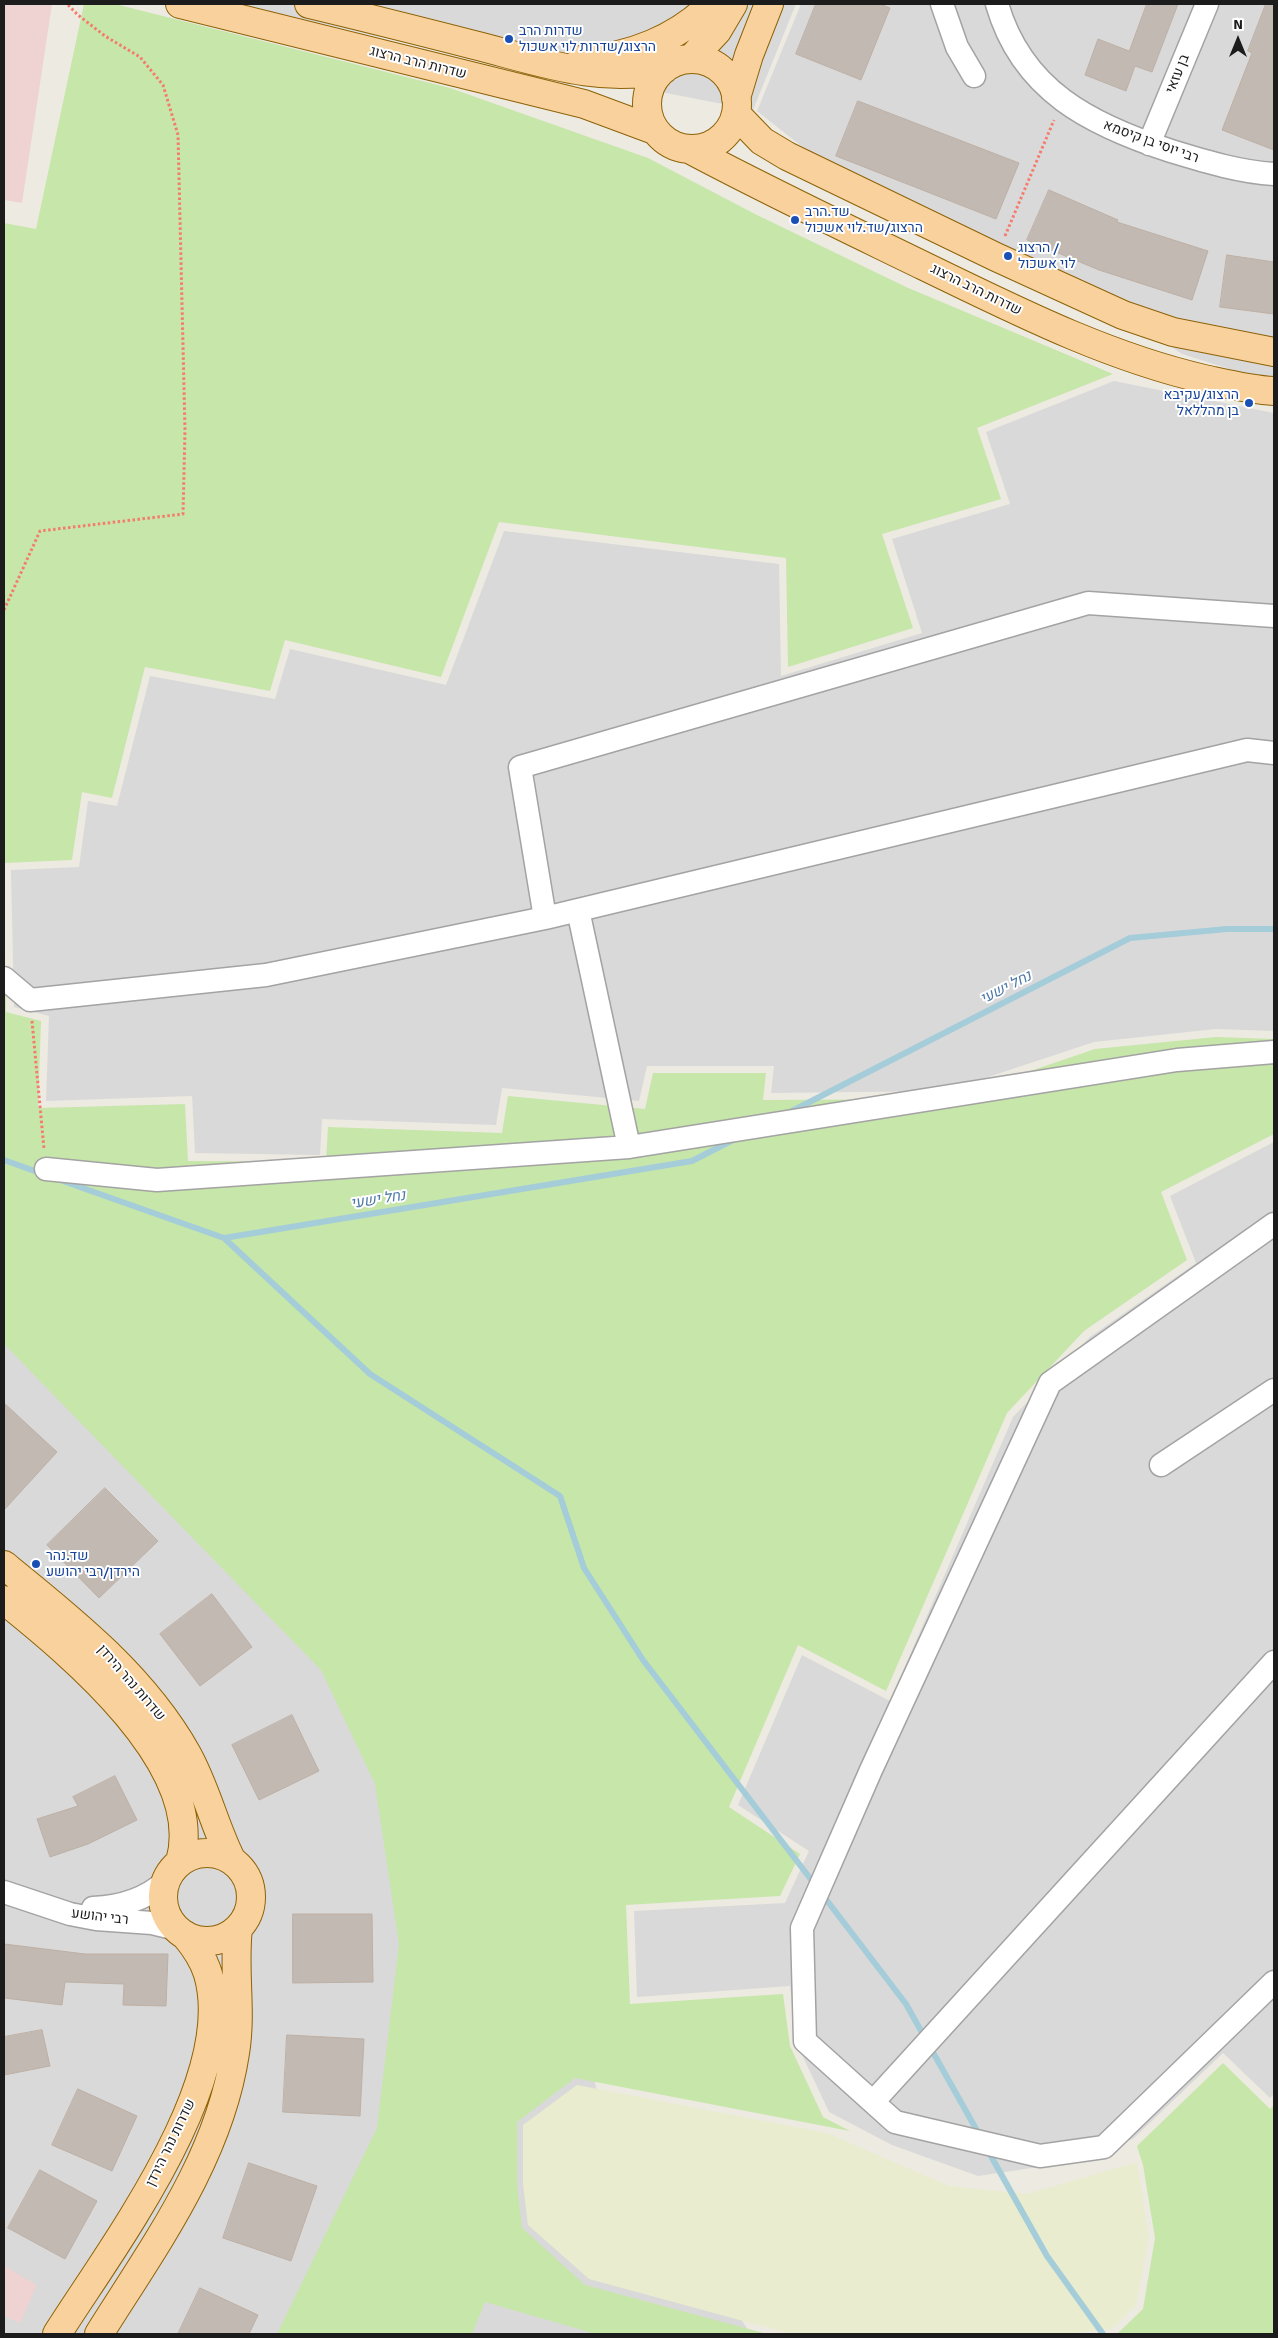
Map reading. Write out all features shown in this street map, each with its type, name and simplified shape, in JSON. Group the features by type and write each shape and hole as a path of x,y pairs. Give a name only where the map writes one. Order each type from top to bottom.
{"main road":[{"name":"שדרות הרב הרצוג","path":"180,4 584,104 654,130"},
{"path":"308,4 589,72 641,75 664,69 677,62 691,59 704,61 716,66 729,80 736,106 762,141 787,156 996,257 1123,314 1173,332 1274,352"},
{"path":"540,61 589,60 633,52 681,30 712,4"},
{"path":"691,59 717,32 733,4"},
{"path":"664,69 654,79 648,91 646,104 648,118 654,130 671,144 691,150 706,147 720,140 730,128 749,55 769,4"},
{"name":"שדרות הרב הרצוג","path":"691,150 740,176 974,290 1109,351 1162,369 1214,381 1274,391"},
{"name":"שדרות נהר הירדן","path":"4,1565 84,1630 144,1693 186,1753 198,1776 222,1841 231,1859"},
{"name":"שדרות נהר הירדן","path":"4,1600 65,1650 123,1711 147,1743 170,1780 180,1807 184,1834 173,1872"},
{"path":"205,1852 231,1859 241,1868 248,1879 252,1892 247,1918 227,1937 213,1941 198,1940 181,1932 169,1919 164,1907 163,1894 173,1872 192,1855 205,1852"},
{"path":"99,2334 174,2215 197,2174 215,2131 235,2055 238,2032 236,1946 238,1928"},
{"name":"שדרות נהר הירדן","path":"57,2334 155,2181 185,2120 202,2076 209,2050 212,1999 208,1975 200,1954 181,1932"}],"street":[{"path":"942,4 957,47 974,76"},
{"name":"רבי יוסי בן קיסמא","path":"997,4 1008,33 1025,61 1043,84 1062,101 1089,119 1149,144 1238,170 1274,174"},
{"name":"בן עזאי","path":"1149,144 1207,4"},
{"path":"545,918 520,767 1088,603 1274,616"},
{"path":"4,978 30,1000 266,975 545,918 1237,752 1247,750 1274,752"},
{"path":"578,910 629,1147"},
{"path":"46,1169 157,1180 629,1147 1177,1060 1274,1052"},
{"path":"1274,1224 1050,1383 879,1752 802,1928 805,2041 895,2122 1040,2156 1104,2147 1274,1982"},
{"path":"1161,1465 1274,1390"},
{"path":"873,2102 1274,1662"},
{"name":"רבי יהושע","path":"13,1896 56,1907 83,1909 110,1907 152,1893 173,1872"},
{"name":"רבי יהושע","path":"13,1896 70,1914 96,1919 152,1923 181,1932"}],"path":[{"path":"4,610 40,531 183,514 185,430 178,135 163,84 140,57 105,36 78,15 68,4"},
{"path":"996,257 1062,101"},
{"path":"30,1000 46,1169"}],"shaded area":[{"path":"4,4 52,4 22,203 4,200"},
{"path":"239,4 796,4 753,110 375,36"},
{"path":"801,4 1274,4 1274,383 1182,354 1084,288 810,153 757,111"},
{"path":"1114,381 1274,413 1274,1031 1216,1029 1094,1042 946,1091 771,1093 774,1066 647,1066 639,1101 502,1088 496,1125 322,1119 320,1155 195,1153 192,1096 46,1101 49,1016 14,1007 11,870 79,867 88,801 117,806 150,676 275,699 290,649 446,685 504,531 779,564 781,676 922,633 892,539 1010,504 986,432"},
{"path":"1274,1142 1274,2094 1270,2098 1223,2053 1133,2139 1052,2165 978,2176 892,2145 829,2112 797,2044 790,1986 637,1997 634,1911 785,1903 809,1851 738,1805 802,1655 890,1701 1013,1417 1090,1337 1196,1263 1170,1196"},
{"path":"4,1179 551,1873 602,2116 751,2334 4,2334"},
{"path":"4,2266 37,2285 20,2323 4,2316"}],"green space":[{"path":"84,4 115,4 450,88 648,158 755,214 906,287 1113,374 977,428 1001,499 882,534 913,628 788,667 786,558 499,522 441,677 285,640 270,691 145,667 112,798 82,792 72,860 4,863 4,223 36,229"},
{"path":"4,896 6,1012 41,1021 38,1108 185,1104 188,1161 326,1162 328,1127 502,1133 508,1096 645,1109 653,1073 766,1073 763,1100 948,1099 1095,1049 1216,1037 1274,1039 1274,1134 1161,1192 1187,1260 1084,1331 1007,1413 886,1691 798,1645 729,1807 800,1854 780,1896 626,1905 630,2004 783,1994 790,2046 823,2117 850,2131 575,2078 517,2122 517,2184 522,2228 585,2285 767,2334 596,2334 485,2302 472,2334 277,2334 377,2128 399,1944 375,1784 321,1670 4,1344"},
{"path":"1223,2063 1270,2109 1274,2105 1274,2334 1117,2334 1143,2309 1155,2238 1143,2165 1137,2146"},
{"path":"577,2085 827,2133 949,2186 1027,2194 1137,2162 1149,2238 1136,2305 1112,2329 1065,2334 791,2334 589,2279 528,2225 523,2184 523,2125"}],"building":[{"path":"816,4 880,4 890,8 861,80 796,54"},
{"path":"1147,4 1178,4 1152,72 1135,66 1126,91 1085,75 1098,39 1129,51"},
{"path":"1266,4 1274,4 1274,150 1222,130 1252,53 1248,51"},
{"path":"858,101 1019,163 996,219 836,156"},
{"path":"1049,190 1118,220 1117,222 1208,251 1192,300 1099,270 1027,240"},
{"path":"1227,255 1274,262 1274,314 1220,307"},
{"path":"4,1403 57,1452 4,1510"},
{"path":"105,1488 158,1541 99,1598 47,1545"},
{"path":"212,1594 252,1647 200,1686 160,1634"},
{"path":"292,1715 319,1771 259,1800 232,1745"},
{"path":"115,1776 137,1820 88,1844 50,1857 37,1819 78,1806 73,1797"},
{"path":"293,1914 372,1914 373,1982 293,1983"},
{"path":"4,1944 85,1954 168,1954 166,2006 123,2005 124,1984 65,1982 62,2005 4,1998"},
{"path":"42,2030 50,2066 4,2075 4,2037"},
{"path":"287,2035 364,2039 360,2116 283,2112"},
{"path":"78,2089 137,2116 112,2171 52,2145"},
{"path":"249,2163 317,2186 291,2261 223,2238"},
{"path":"40,2170 97,2201 65,2259 8,2228"},
{"path":"200,2288 258,2315 249,2334 178,2334"}],"waterway":[{"name":"נחל ישעי","path":"788,1113 1130,938 1227,929 1274,929"},
{"name":"נחל ישעי","path":"60,1180 224,1238 692,1161 735,1139"},
{"name":"נחל ישעי","path":"4,1160 43,1174"},
{"path":"224,1238 370,1374 560,1496 584,1568 643,1660 816,1886"},
{"path":"822,1894 906,2004 925,2038"},
{"path":"930,2047 980,2136"},
{"path":"987,2149 1047,2256 1103,2334"}],"place":[{"name":"שדרות הרב הרצוג/שדרות לוי אשכול","path":"509,39"},
{"name":"שד.הרב הרצוג/שד.לוי אשכול","path":"795,220"},
{"name":"הרצוג / לוי אשכול","path":"1008,256"},
{"name":"הרצוג/עקיבא בן מהללאל","path":"1249,403"},
{"name":"שד.נהר הירדן/רבי יהושע","path":"36,1564"}]}
